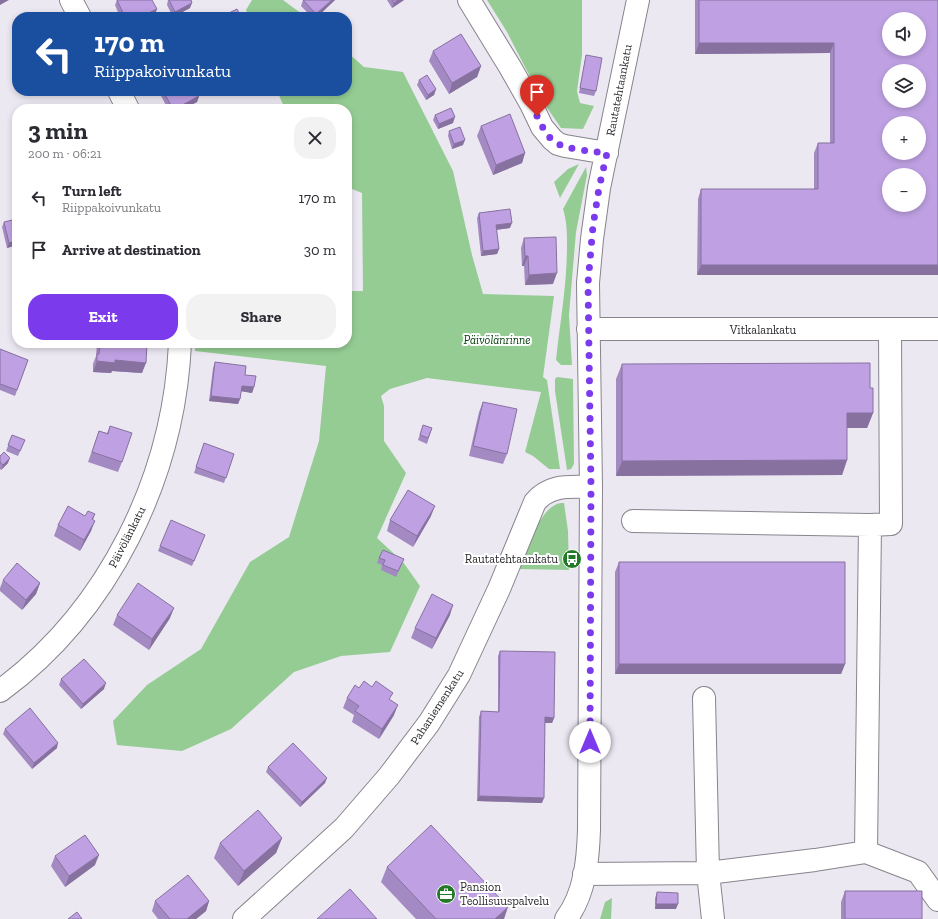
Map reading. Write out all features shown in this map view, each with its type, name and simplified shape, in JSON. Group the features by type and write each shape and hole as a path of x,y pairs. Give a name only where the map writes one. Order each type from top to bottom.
{"street":[{"path":"71,0 77,12"},
{"path":"469,0 510,67 542,127 552,139 565,146 607,153"},
{"name":"Rautatehtaankatu","path":"566,919 576,903 583,884 588,859 590,802 591,487 588,283 599,188 638,0"},
{"name":"Vitkalankatu","path":"588,329 938,329"},
{"path":"633,521 870,525 891,524 890,330"},
{"name":"Päivölänkatu","path":"0,691 39,658 70,625 104,581 123,550 136,525 147,497 163,448 178,380 180,348"},
{"name":"Pahaniemenkatu","path":"244,919 344,828 389,776 429,723 459,675 499,589 535,502 546,492 556,488 591,487"},
{"path":"866,852 870,525"},
{"path":"704,698 708,873 713,919"},
{"path":"584,874 708,873 815,860 866,852 918,872 938,900"}],"green space":[{"path":"252,0 283,0 299,12 247,12 246,10"},
{"path":"487,0 582,0 582,55 577,91 580,103 594,106 583,129 561,128 543,102 507,32"},
{"name":"Päivölänrinne","path":"352,56 364,67 403,72 453,171 472,255 483,294 554,296 543,377 547,380 560,469 549,469 533,456 525,452 541,392 427,378 390,389 381,396 384,406 384,441 406,473 377,538 403,562 420,586 390,652 341,656 294,672 231,729 182,751 117,745 113,721 147,685 201,649 250,562 289,537 319,441 326,366 195,351 195,348 352,348 352,291 363,291 362,193 352,189 352,104 283,104 279,96 352,96"},
{"path":"579,164 560,198 554,182 568,169"},
{"path":"586,167 587,175 576,232 569,315 572,365 561,365 556,360 567,261 566,228 563,209"},
{"path":"557,377 573,379 574,464 571,469 567,470 555,391 555,379"},
{"path":"558,503 564,503 568,531 569,570 518,569 533,534 543,516 549,509"},
{"path":"612,898 611,919 600,919 605,902"}],"building":[{"path":"117,0 152,0 157,9 151,12 123,12"},
{"path":"169,0 191,0 192,3 175,12"},
{"path":"303,0 332,0 318,12 314,12"},
{"path":"699,0 938,0 938,265 701,265 701,189 818,189 818,143 834,143 834,43 699,43"},
{"path":"237,9 238,12 231,12"},
{"path":"461,34 481,66 452,83 433,51"},
{"path":"586,55 602,58 596,91 580,88"},
{"path":"427,75 436,89 428,95 419,80"},
{"path":"166,96 199,96 184,104 170,104"},
{"path":"451,108 455,117 439,124 435,115"},
{"path":"510,114 525,153 496,165 481,126"},
{"path":"460,127 465,140 454,144 449,131"},
{"path":"510,209 512,223 496,225 499,249 483,251 479,213"},
{"path":"12,220 12,242 9,243 4,222"},
{"path":"556,237 557,273 529,275 528,256 525,256 524,238"},
{"path":"100,348 147,348 146,363 115,360 115,363 97,361 97,354 99,354"},
{"path":"0,349 28,360 17,390 0,384"},
{"path":"215,362 246,366 245,375 256,376 254,387 242,386 240,399 211,396"},
{"path":"870,363 870,388 873,388 873,413 847,413 847,460 622,461 622,364"},
{"path":"483,402 517,409 507,454 473,446"},
{"path":"423,425 432,428 428,438 420,435"},
{"path":"110,426 132,433 122,462 92,452 99,431 108,434"},
{"path":"12,435 25,440 20,451 8,445"},
{"path":"204,443 234,454 226,478 196,467"},
{"path":"4,452 10,458 3,465 0,462 0,456"},
{"path":"408,490 435,506 417,536 390,520"},
{"path":"68,506 85,516 88,511 95,514 92,519 95,521 84,540 58,525"},
{"path":"171,520 205,535 194,561 160,546"},
{"path":"383,550 404,559 398,571 383,565 385,560 379,558"},
{"path":"619,562 845,562 845,664 619,664"},
{"path":"17,563 40,583 26,600 3,580"},
{"path":"138,583 174,608 152,639 117,615"},
{"path":"432,594 453,605 436,638 415,628"},
{"path":"500,651 555,652 554,718 545,717 544,798 479,796 481,711 499,712"},
{"path":"84,659 106,683 83,704 61,679"},
{"path":"364,681 372,687 376,681 393,693 389,699 398,705 382,729 355,711 359,706 347,698 355,685 359,688"},
{"path":"30,708 58,743 34,763 5,729"},
{"path":"293,743 327,778 302,802 268,767"},
{"path":"258,810 282,838 244,871 220,843"},
{"path":"431,825 508,907 495,919 436,919 387,867"},
{"path":"85,835 99,855 69,876 55,856"},
{"path":"188,875 209,901 187,919 170,919 155,901"},
{"path":"350,889 377,919 317,919"},
{"path":"845,891 922,891 922,919 845,919"},
{"path":"657,892 678,893 678,904 656,904"},
{"path":"77,912 82,919 68,919"}],"place":[{"name":"Rautatehtaankatu","path":"572,559"},
{"name":"Pansion Teollisuuspalvelu","path":"446,894"}],"route":[{"path":"537,116 542,127 558,144 607,153 599,188 593,226 588,283 591,487 590,742"}]}
